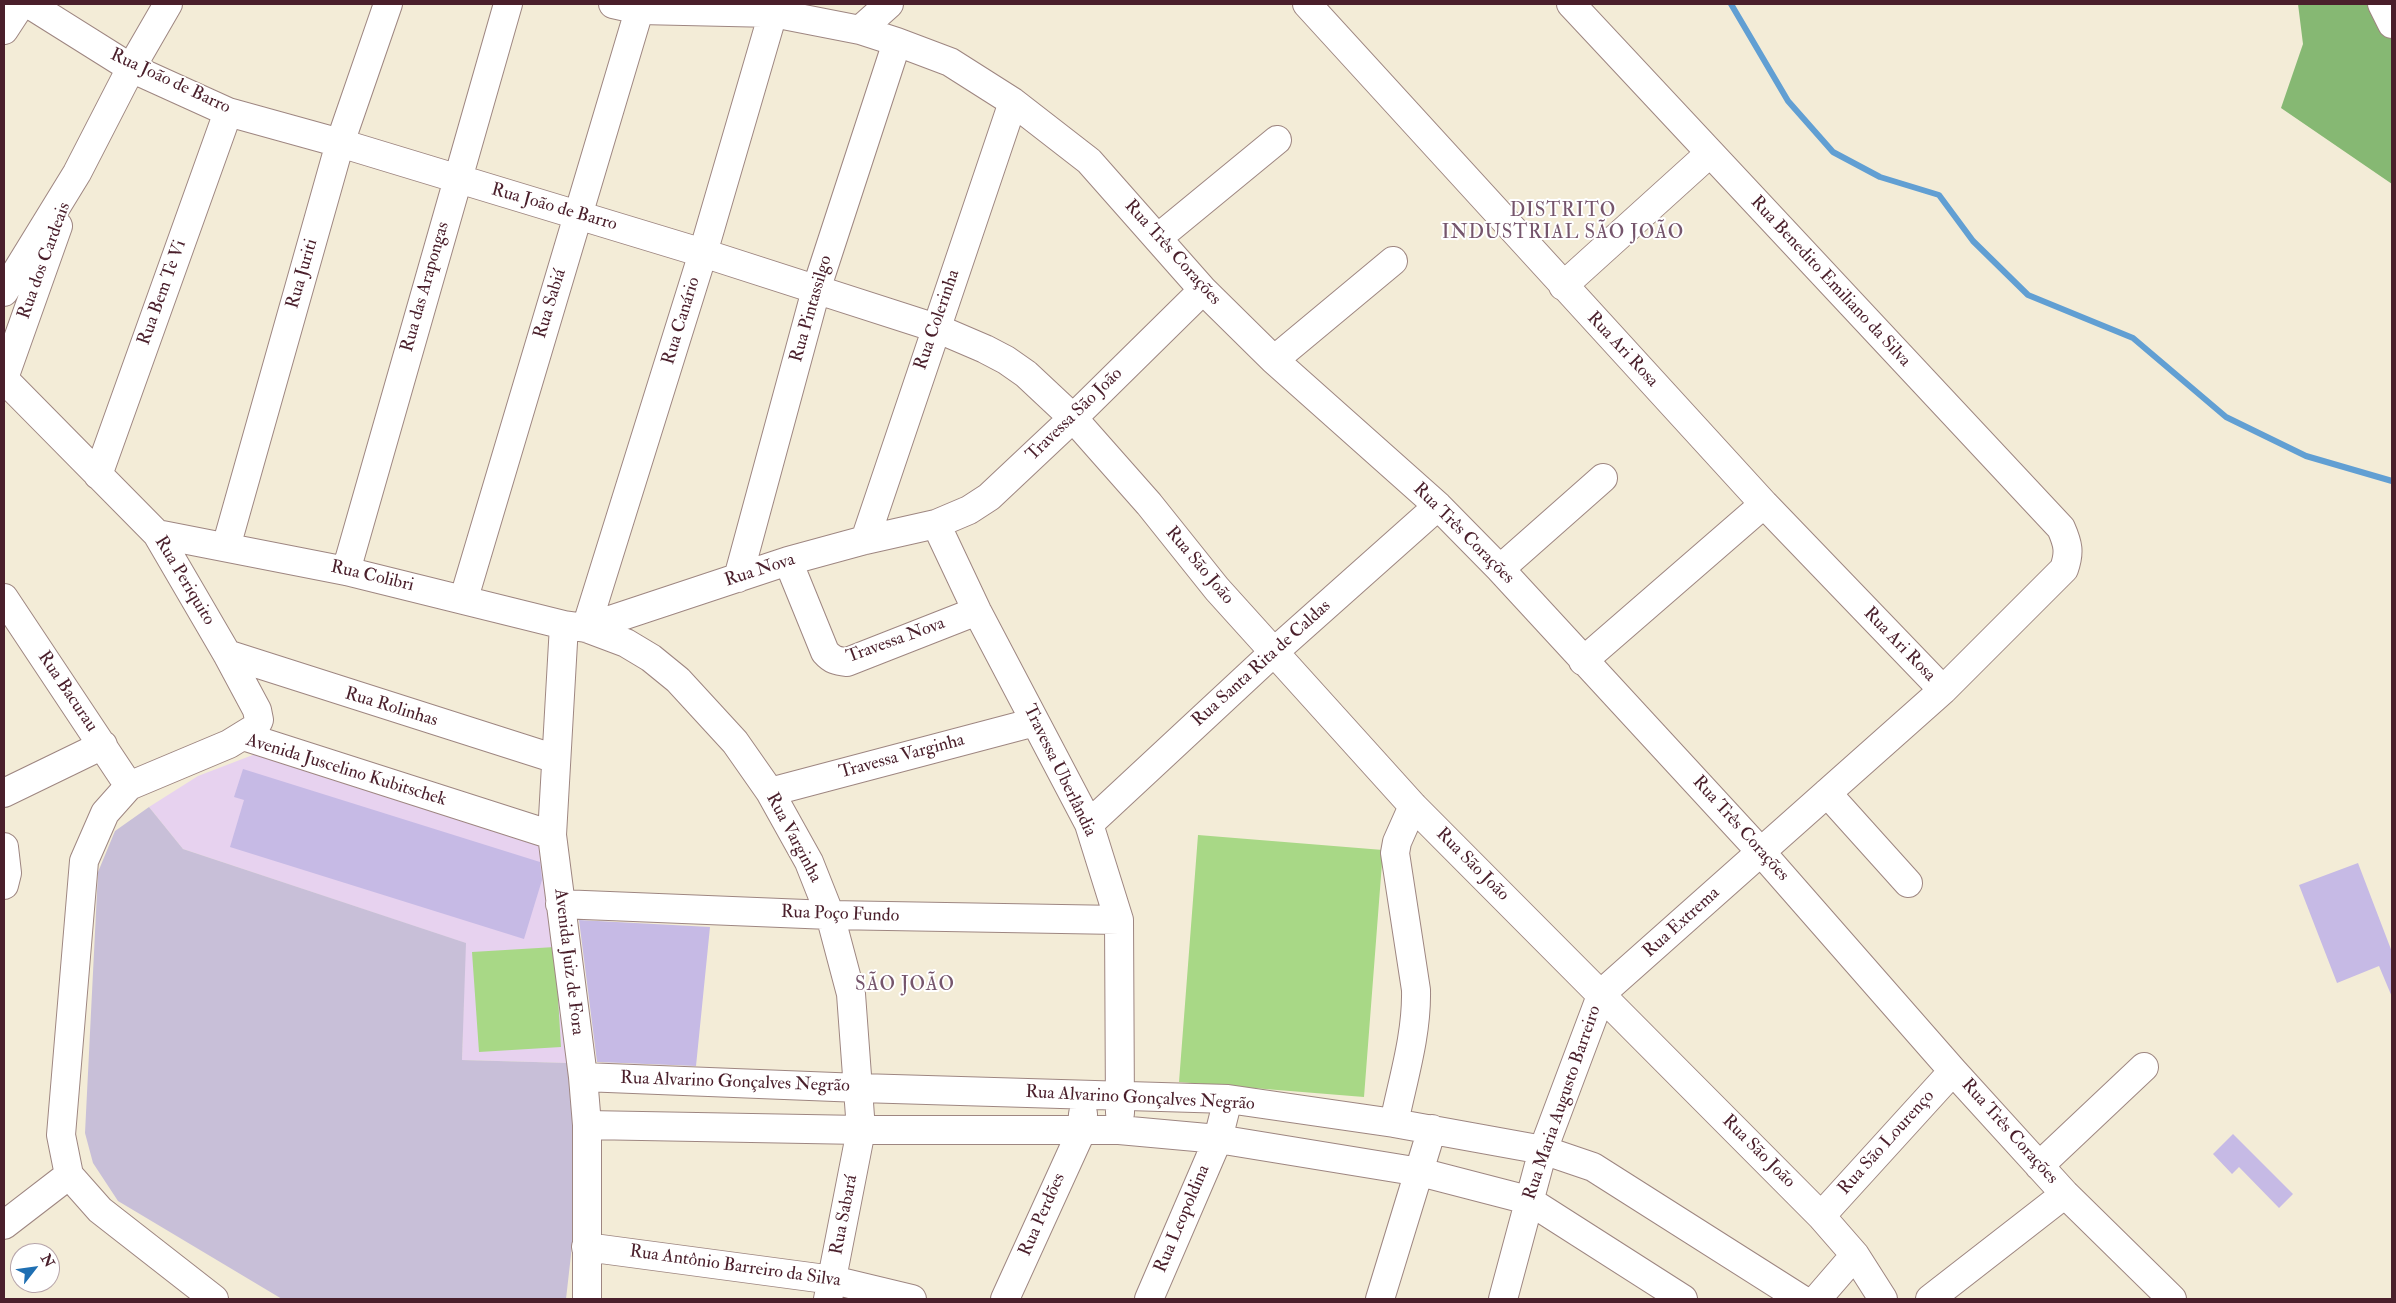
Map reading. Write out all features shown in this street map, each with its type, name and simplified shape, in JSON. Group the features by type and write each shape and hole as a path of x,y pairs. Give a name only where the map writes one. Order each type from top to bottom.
{"street":[{"path":"4,30 21,4"},
{"name":"Rua João de Barro","path":"28,4 131,68 228,112 340,143 457,180 578,214 936,328 1006,360 1026,374 1073,418"},
{"name":"Rua dos Cardeais","path":"4,292 77,173 131,68 168,4"},
{"name":"Rua Juriti","path":"226,547 340,143 388,4"},
{"name":"Rua das Arapongas","path":"346,570 508,4"},
{"name":"Rua Três Corações","path":"613,4 773,13 860,30 897,42 950,62 1013,102 1090,161 1203,290 1274,360 1438,506 1500,569 1762,852 1953,1071 2039,1166 2172,1299"},
{"path":"860,30 889,4"},
{"name":"Rua Ari Rosa","path":"1307,4 1764,504 1943,690"},
{"name":"Rua Benedito Emiliano da Silva","path":"1571,4 2061,528 2068,544 2069,555 2064,569"},
{"path":"2382,4 2392,24"},
{"name":"Rua Sabiá","path":"464,598 640,7"},
{"name":"Rua Canário","path":"575,626 703,253 773,13"},
{"name":"Rua Pintassilgo","path":"738,578 816,290 897,42"},
{"name":"Rua Colerinha","path":"865,540 1013,102"},
{"name":"Rua Bem Te Vi","path":"98,475 228,112"},
{"path":"1159,238 1277,140"},
{"path":"1563,286 1710,153"},
{"name":"Rua dos Cardeais","path":"4,379 77,173"},
{"path":"1274,360 1394,261"},
{"name":"Travessa São João","path":"936,524 969,510 989,497 1073,418 1203,290"},
{"name":"Rua Periquito","path":"4,379 157,534 227,654 257,710 259,720 255,728 244,736"},
{"name":"Rua São João","path":"1073,418 1274,652 1413,806 1602,993 1821,1216 1854,1255 1883,1299"},
{"path":"1500,569 1603,478"},
{"path":"1583,660 1764,504"},
{"name":"Rua Santa Rita de Caldas","path":"1089,824 1274,652 1438,506"},
{"name":"Rua Nova","path":"575,626 738,578 788,561 865,540 936,524"},
{"name":"Travessa Uberlândia","path":"936,524 977,612 1089,824 1119,920 1119,1130"},
{"name":"Rua Colibri","path":"157,534 346,570 575,626"},
{"name":"Travessa Nova","path":"788,561 826,652 831,659 838,662 847,662 977,612"},
{"name":"Rua Extrema","path":"1602,993 1943,690 2064,569"},
{"name":"Rua Bacurau","path":"4,598 129,786"},
{"name":"Avenida Juiz de Fora","path":"575,626 556,759 552,836 583,1077 587,1125 587,1299"},
{"name":"Rua Varginha","path":"575,626 626,643 651,658 678,680 735,742 770,792 809,862 830,915 851,994 860,1088 861,1130"},
{"name":"Rua Rolinhas","path":"227,654 556,759"},
{"name":"Travessa Varginha","path":"770,792 1035,722"},
{"name":"Avenida Juscelino Kubitschek","path":"68,1175 61,1135 84,861 105,813 129,786 244,736 552,836"},
{"path":"4,793 103,745"},
{"path":"1827,793 1908,883"},
{"path":"1394,1123 1414,1027 1416,1007 1416,990 1395,853 1397,842 1413,806"},
{"name":"Rua Poço Fundo","path":"560,904 830,915 1119,920"},
{"name":"Rua Maria Augusto Barreiro","path":"1503,1299 1528,1200 1543,1150 1602,993"},
{"path":"2039,1166 2144,1067"},
{"name":"Rua São Lourenço","path":"1821,1216 1953,1071"},
{"name":"Rua Alvarino Gonçalves Negrão","path":"583,1077 1084,1096 1120,1095 1228,1099 1432,1129 1543,1150 1593,1167 1801,1299"},
{"path":"1082,1130 1084,1096"},
{"name":"Rua Leopoldina","path":"1149,1299 1218,1139 1228,1099"},
{"name":"Rua Alvarino Gonçalves Negrão","path":"587,1125 861,1130 1119,1130 1218,1139 1420,1172 1528,1200 1683,1299"},
{"path":"1380,1299 1432,1129"},
{"name":"Rua Sabará","path":"830,1289 861,1130"},
{"name":"Rua Perdões","path":"1005,1299 1082,1130"},
{"path":"4,1225 68,1175 100,1210 188,1291 214,1299"},
{"path":"1930,1299 2065,1194"},
{"name":"Rua Antônio Barreiro da Silva","path":"586,1246 830,1289 912,1299"},
{"path":"1817,1299 1854,1255"}],"shaded area":[{"path":"258,753 549,843 569,1063 462,1060 465,943 183,849 149,807 198,776"},
{"path":"149,807 183,849 466,943 462,1060 569,1063 576,1118 573,1237 566,1299 282,1299 118,1201 93,1163 85,1133 98,872 115,831"}],"green space":[{"path":"2298,4 2392,4 2392,184 2281,108 2303,44"},
{"path":"1198,835 1383,850 1364,1097 1179,1082"},
{"path":"555,947 561,1047 479,1052 472,952"}],"building":[{"path":"243,769 540,862 542,880 524,939 230,847 244,800 234,797"},
{"path":"2358,863 2392,952 2392,997 2379,966 2337,983 2299,885"},
{"path":"579,920 710,927 696,1066 597,1062"},
{"path":"2233,1134 2293,1194 2279,1208 2239,1167 2232,1174 2213,1154"}],"waterway":[{"path":"1731,4 1788,101 1833,152 1880,177 1939,195 1973,241 2028,295 2133,338 2226,417 2306,456 2392,481"}],"district":[{"name":"DISTRITO INDUSTRIAL SÃO JOÃO","path":"1563,223"},
{"name":"SÃO JOÃO","path":"905,986"}]}
